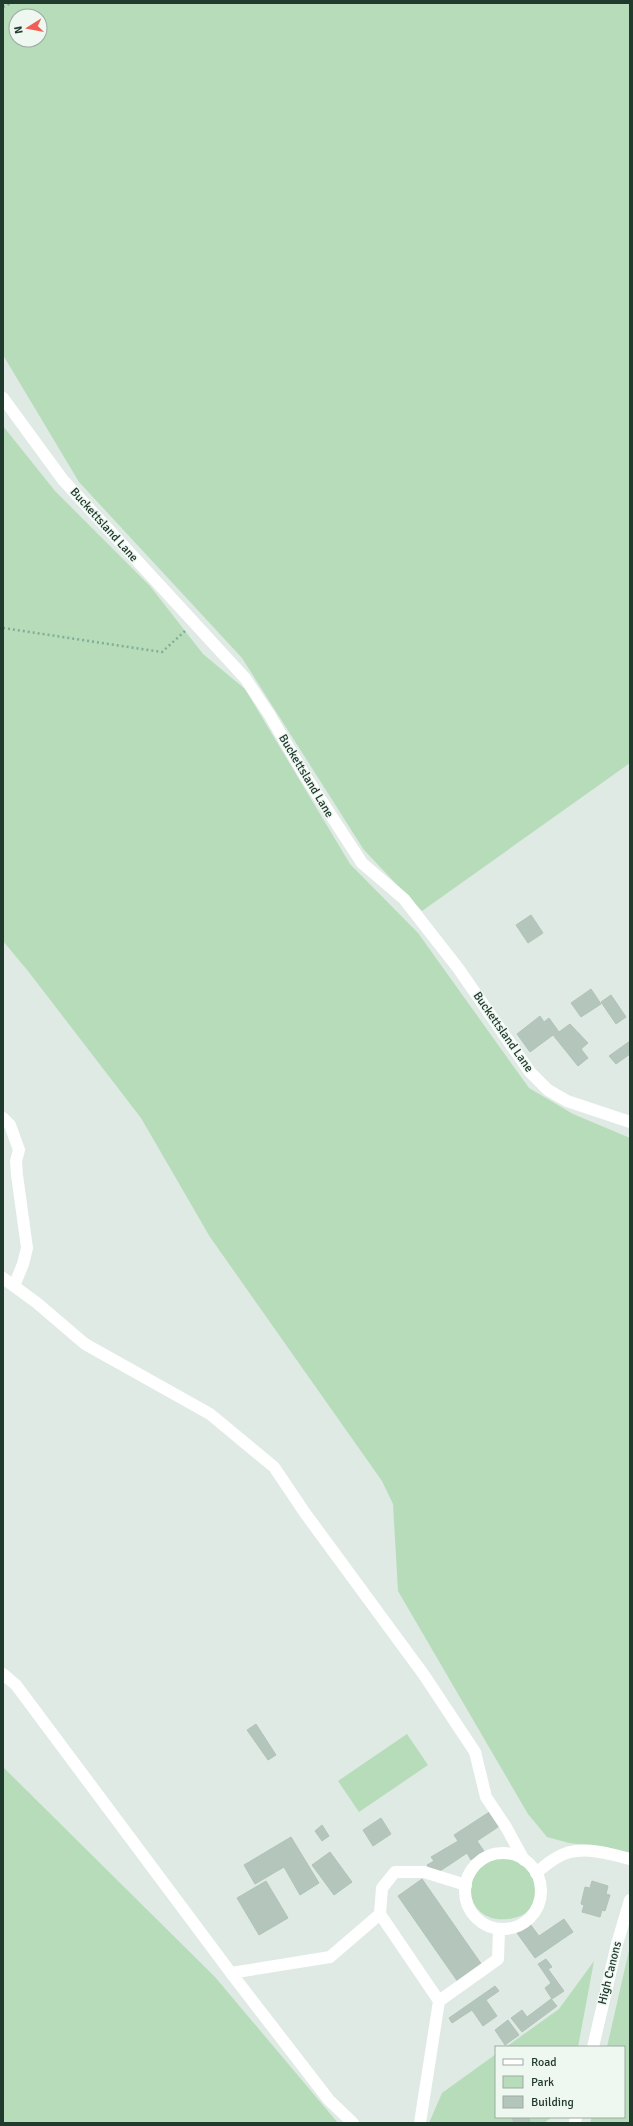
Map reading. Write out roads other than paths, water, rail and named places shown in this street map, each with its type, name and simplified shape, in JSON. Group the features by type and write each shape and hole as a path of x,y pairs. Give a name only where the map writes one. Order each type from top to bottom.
{"street":[{"name":"Buckettsland Lane","path":"3,398 63,480 245,678 269,714 304,774 362,863 404,899 458,968 530,1072 548,1090 567,1100 630,1122"},
{"path":"3,1118 10,1126 19,1150 16,1161 16,1175 27,1248 24,1264 14,1286"},
{"path":"3,1278 38,1303 85,1344 210,1414 274,1467 304,1513 424,1675 475,1752 486,1797 506,1826 524,1860"},
{"path":"3,1674 16,1685 231,1973 329,2100 353,2123"},
{"path":"536,1873 557,1857 577,1851 597,1852 630,1859"},
{"path":"497,1853 516,1855 524,1860 531,1865 540,1881 541,1900 532,1916 517,1927 499,1930 482,1924 469,1910 464,1892 468,1874 480,1860 497,1853"},
{"path":"420,2123 439,2001 380,1914 382,1888 395,1872 424,1872 466,1885"},
{"name":"High Canons","path":"593,2046 617,1944 630,1900"},
{"path":"231,1973 330,1957 380,1914"},
{"path":"439,2001 498,1959 499,1930"}]}
